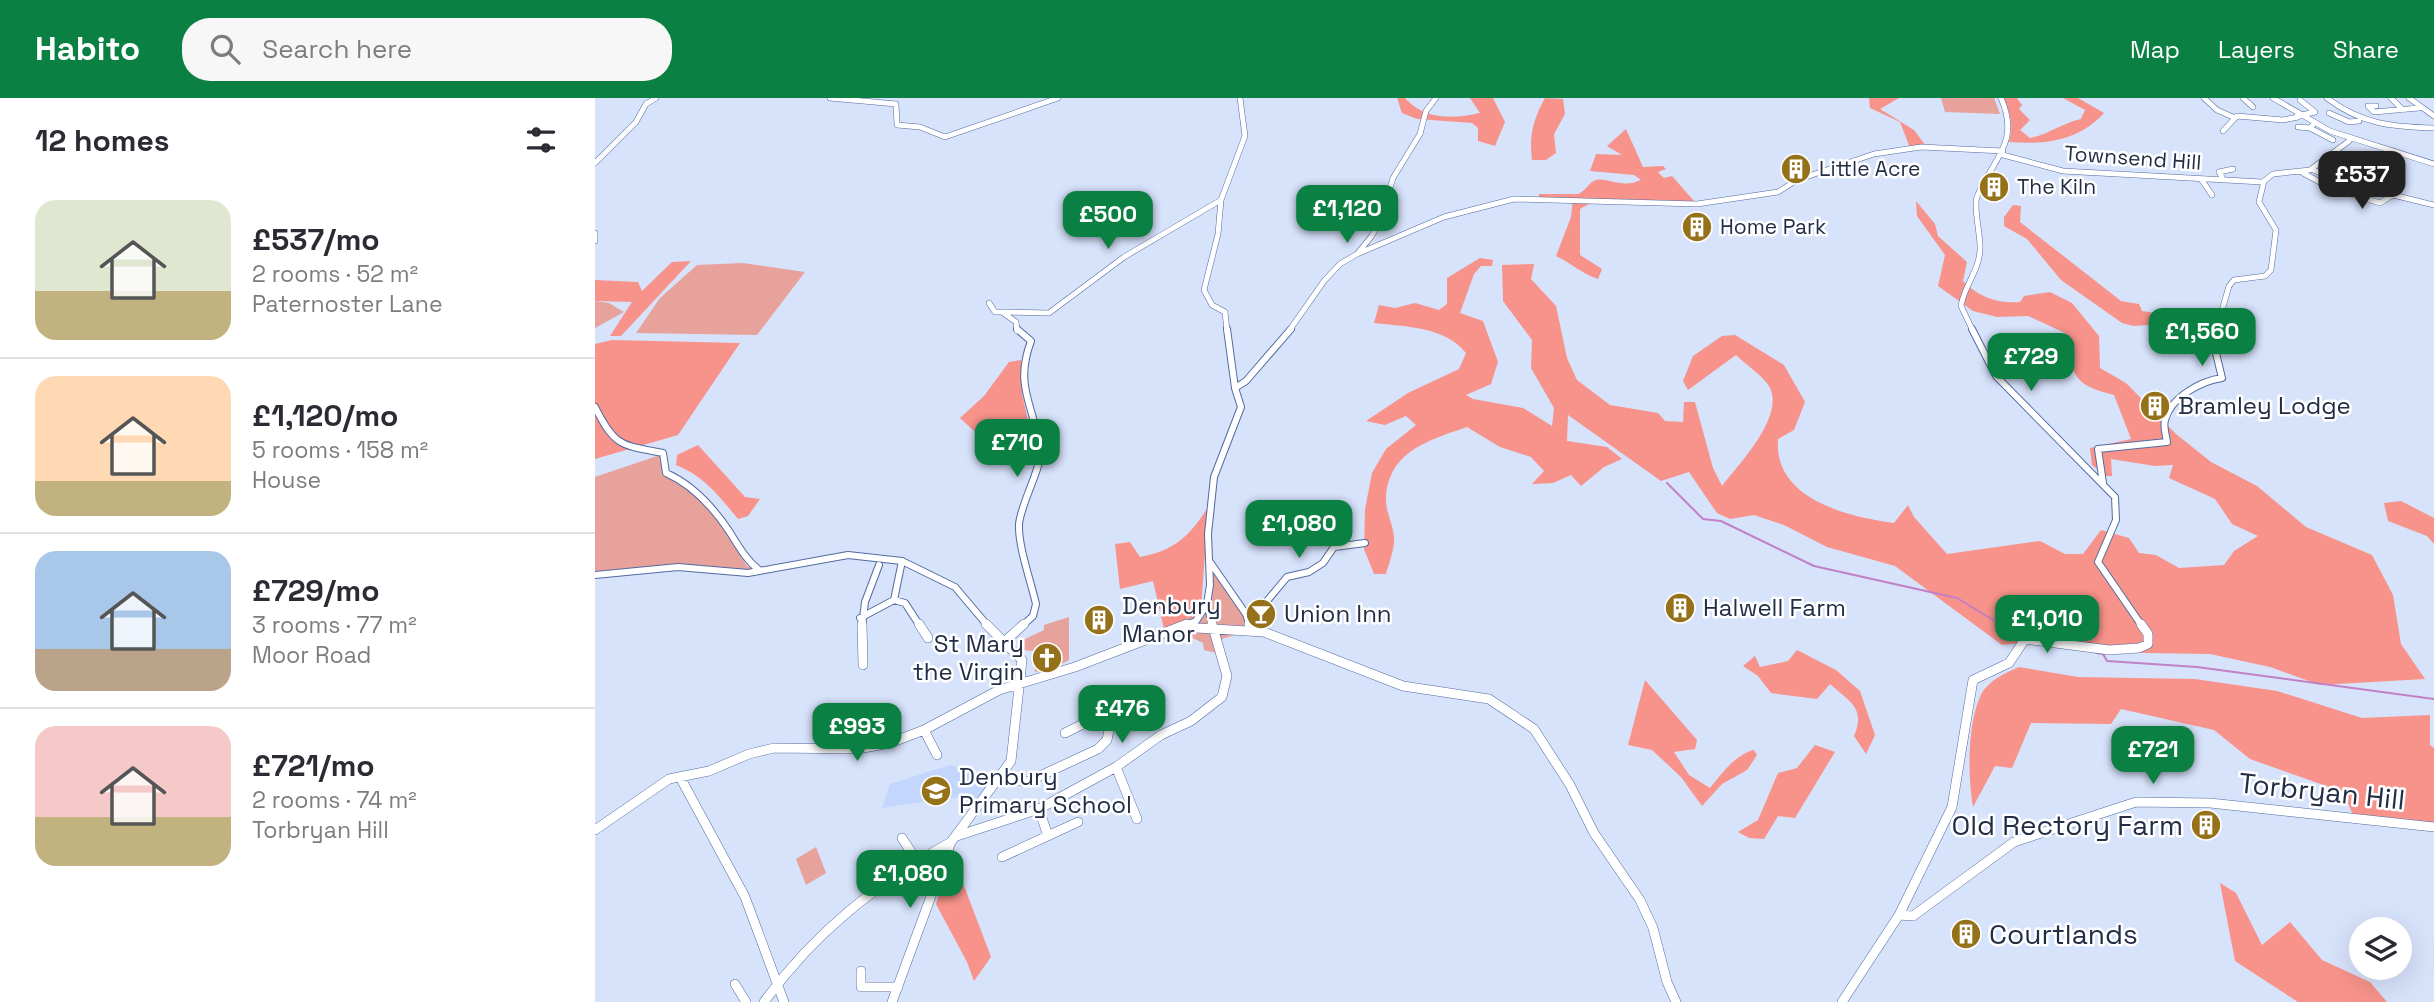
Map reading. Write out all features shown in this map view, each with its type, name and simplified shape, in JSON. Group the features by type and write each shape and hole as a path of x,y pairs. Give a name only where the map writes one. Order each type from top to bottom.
{"street":[{"path":"595,163 636,122 646,104 656,98"},
{"path":"830,98 896,104 897,125 920,127 945,137 1058,98"},
{"path":"764,1002 777,982 825,926 917,861 954,839 1039,809 1116,767 1161,735 1191,721 1222,697 1227,676 1207,604 1210,562 1208,534 1214,477 1226,441 1241,411 1235,388 1225,312 1212,304 1204,290 1218,234 1221,200 1245,128 1240,98"},
{"path":"1235,388 1246,381 1287,334 1337,267 1357,254 1379,224 1393,178 1420,135 1426,111 1436,98"},
{"path":"1842,1002 1899,915 1952,807 1973,680 2009,663 2025,639 2125,652 2143,649 2148,644 2148,634 2098,562 2116,520 2115,497 1996,376 1961,306 1966,289 1975,274 1982,231 1975,200 2003,153 2009,125 2001,98"},
{"path":"2243,98 2253,107"},
{"path":"2273,98 2333,140"},
{"path":"2327,98 2359,121"},
{"path":"2391,98 2403,110"},
{"path":"2409,98 2419,108 2434,116"},
{"path":"2204,99 2217,110 2232,117 2245,115 2283,120 2315,112 2300,100"},
{"path":"2376,106 2368,106 2374,112 2419,108"},
{"path":"2329,113 2349,122 2434,128"},
{"path":"2223,131 2232,117"},
{"path":"2298,127 2312,127 2349,141 2433,162"},
{"path":"2392,127 2399,134"},
{"path":"2303,173 2349,141"},
{"path":"2344,146 2367,146"},
{"name":"Townsend Hill","path":"1357,254 1444,217 1514,199 1697,204 1778,192 1797,180 1874,154 1921,147 2003,153 2063,171 2262,182 2274,172 2303,173"},
{"path":"2223,180 2219,172 2233,169"},
{"path":"2311,169 2350,186"},
{"path":"2303,173 2340,194 2351,193 2380,203 2393,195 2434,205"},
{"path":"2201,179 2212,195"},
{"path":"2103,483 2098,449 2167,442 2164,421 2170,410 2203,381 2222,378 2223,372 2213,341 2229,286 2234,280 2265,276 2271,270 2277,242 2276,230 2259,202 2262,182"},
{"path":"998,312 1049,313 1123,257 1221,200"},
{"path":"595,233 595,241"},
{"path":"989,303 1016,323 1017,331 1026,334 1031,341 1023,362 1025,397 1041,454 1023,504 1019,527 1036,604 1034,616 1003,643"},
{"path":"595,407 605,427 621,445 663,453 666,472 688,483 723,522 751,565 759,570"},
{"path":"1247,614 1262,607 1287,577 1309,572 1323,563 1334,547 1365,543"},
{"path":"595,575 678,567 737,574 848,555 902,561 955,587 1003,643 1022,660 1015,745 1011,761 954,839 892,1002"},
{"path":"894,600 902,561"},
{"path":"1210,562 1247,614 1251,631"},
{"path":"863,664 860,618 865,596 879,565"},
{"path":"860,618 894,600 905,603 928,638"},
{"path":"595,830 655,787 680,777 709,771 749,754 774,748 875,748 924,730 1019,682 1075,667 1196,621 1207,604"},
{"path":"1179,627 1251,631 1277,636 1403,686 1489,699 1534,729 1570,785 1594,833 1640,900 1653,928 1676,1002"},
{"path":"998,778 1027,782 1098,749 1107,740 1109,730 1103,722 1094,721 1077,732 1065,733"},
{"path":"924,730 937,755"},
{"path":"1116,767 1137,819"},
{"path":"680,777 745,897 784,1002"},
{"name":"Torbryan Hill","path":"1899,915 1913,916 2014,842 2136,802 2210,803 2434,827"},
{"path":"1039,809 1048,836"},
{"path":"1002,857 1078,822"},
{"path":"902,838 917,861"},
{"path":"861,971 861,986 898,987"},
{"path":"735,984 746,1002"}],"shaded area":[{"path":"1397,98 1405,98 1430,114 1449,117 1480,113 1470,98 1493,98 1505,122 1495,146 1478,141 1478,128 1472,123 1417,119 1402,113"},
{"path":"1545,98 1563,99 1565,114 1554,134 1556,153 1546,160 1532,160 1533,128"},
{"path":"1869,98 1899,98 1880,109 1914,130 1926,146 1910,148 1900,122 1870,108"},
{"path":"1941,98 1994,98 2000,114 1945,112"},
{"path":"2004,98 2017,98 2022,105 2019,109 2030,120 2020,130 2030,138 2081,119 2085,110 2063,98 2078,98 2104,113 2084,130 2060,139 2035,143 2009,142 2011,120"},
{"path":"1626,129 1643,167 1663,166 1666,169 1658,172 1664,178 1672,176 1694,201 1656,203 1611,200 1596,202 1580,209 1580,255 1602,269 1598,279 1556,256 1571,217 1573,198 1539,198 1539,194 1578,194 1596,180 1627,183 1641,180 1634,175 1590,171 1596,154 1622,155 1607,146"},
{"path":"1916,201 1935,224 1938,236 1967,262 1963,281 1969,287 1989,298 2004,302 2020,302 2024,296 2050,292 2072,303 2099,336 2100,368 2126,383 2176,434 2211,462 2257,486 2306,527 2372,555 2393,595 2401,644 2425,679 2320,685 2270,667 2210,654 2085,652 2039,641 2002,645 1895,566 1827,547 1784,525 1754,515 1730,519 1717,513 1689,472 1661,481 1568,415 1567,441 1607,447 1622,459 1604,467 1581,486 1571,475 1553,483 1532,484 1544,471 1531,457 1500,447 1467,427 1425,443 1402,459 1388,483 1386,500 1394,546 1386,574 1374,574 1364,549 1365,509 1372,473 1386,449 1416,425 1406,416 1385,425 1366,421 1408,393 1459,369 1466,353 1447,337 1424,329 1374,323 1379,305 1395,308 1415,303 1439,310 1447,304 1447,278 1480,258 1493,260 1492,266 1481,266 1474,274 1460,313 1483,321 1498,362 1491,384 1466,395 1473,399 1523,408 1552,426 1554,408 1531,368 1532,340 1503,301 1502,265 1534,264 1531,279 1556,306 1567,358 1577,380 1610,405 1658,413 1665,421 1683,422 1684,402 1695,402 1713,468 1722,486 1759,438 1766,424 1773,398 1769,386 1736,355 1688,390 1683,381 1693,356 1722,336 1735,335 1784,365 1805,402 1794,430 1778,439 1780,460 1788,477 1800,490 1836,510 1894,523 1908,505 1914,517 1947,554 2040,541 2065,554 2083,554 2101,530 2129,538 2139,553 2156,555 2179,568 2224,565 2234,551 2258,536 2232,524 2215,499 2169,478 2173,465 2155,466 2111,459 2112,476 2106,476 2092,465 2090,448 2131,439 2114,395 2097,390 2079,379 2070,356 2030,344 2030,334 2065,339 2065,333 2028,316 1997,317 1973,311 1938,286 1945,255 1917,216"},
{"path":"2013,205 2021,206 2020,222 2121,301 2139,304 2142,311 2163,314 2160,324 2134,326 2122,323 2061,280 2027,239 2004,226 2004,217"},
{"path":"691,261 621,336 610,336 632,302 595,301 595,280 638,282 642,291 672,262"},
{"path":"743,263 805,272 757,335 636,333 660,298 697,265"},
{"path":"595,301 609,303 624,312 595,328"},
{"path":"612,340 740,343 678,435 595,459 595,344"},
{"path":"1021,360 1022,394 1033,442 1023,441 1016,434 995,444 985,441 960,418 984,396 1009,362"},
{"path":"698,445 745,497 760,499 748,516 738,519 703,481 676,465 677,455"},
{"path":"660,455 664,474 686,485 721,524 747,566 755,570 649,566 595,573 595,477"},
{"path":"2401,501 2434,518 2434,544 2427,536 2388,521 2384,503"},
{"path":"1208,507 1201,610 1197,616 1164,629 1153,581 1120,589 1115,544 1130,542 1140,557 1162,551 1188,534"},
{"path":"1212,569 1243,613 1247,626 1232,636 1215,641 1216,653 1204,650 1203,643 1182,633 1201,620 1208,609"},
{"path":"1069,617 1069,660 1052,669 1035,672 1034,651 1021,650 1025,639 1044,630 1044,625"},
{"path":"1797,650 1836,670 1860,691 1875,735 1866,754 1854,736 1858,719 1854,706 1830,684 1817,699 1771,693 1758,676 1743,666 1755,656 1760,667 1788,661"},
{"path":"2019,667 2078,677 2195,679 2277,691 2362,718 2430,715 2430,745 2434,748 2434,827 2353,815 2343,792 2250,759 2214,730 2121,709 2111,724 2031,723 2012,768 1995,766 1973,807 1970,752 1976,709 1987,686"},
{"path":"1645,680 1697,740 1695,749 1674,752 1689,775 1710,788 1729,765 1741,756 1754,750 1757,755 1747,770 1722,784 1702,806 1681,777 1652,750 1628,745"},
{"path":"1815,745 1835,752 1795,818 1778,816 1764,839 1749,838 1738,832 1758,820 1778,773 1797,768"},
{"name":"Denbury Primary School","path":"950,765 993,778 976,804 948,798 882,808 890,784"},
{"path":"816,847 826,873 806,885 796,859"},
{"path":"952,854 991,957 974,981 967,962 936,904"},
{"path":"2220,883 2236,893 2262,945 2290,922 2322,960 2349,972 2349,980 2370,982 2387,1002 2298,1002 2235,961"}],"waterway":[{"path":"1667,483 1703,519 1721,521 1814,566 1957,598 2021,637"},
{"path":"2096,653 2103,654 2107,661 2197,667 2434,699"}],"place":[{"name":"Little Acre","path":"1796,169"},
{"name":"The Kiln","path":"1994,187"},
{"name":"Home Park","path":"1697,227"},
{"name":"Bramley Lodge","path":"2155,406"},
{"name":"Halwell Farm","path":"1680,608"},
{"name":"Union Inn","path":"1261,614"},
{"name":"Denbury Manor","path":"1099,620"},
{"name":"St Mary the Virgin","path":"1047,658"},
{"name":"Denbury Primary School","path":"936,791"},
{"name":"Old Rectory Farm","path":"2206,825"},
{"name":"Courtlands","path":"1966,934"}]}
